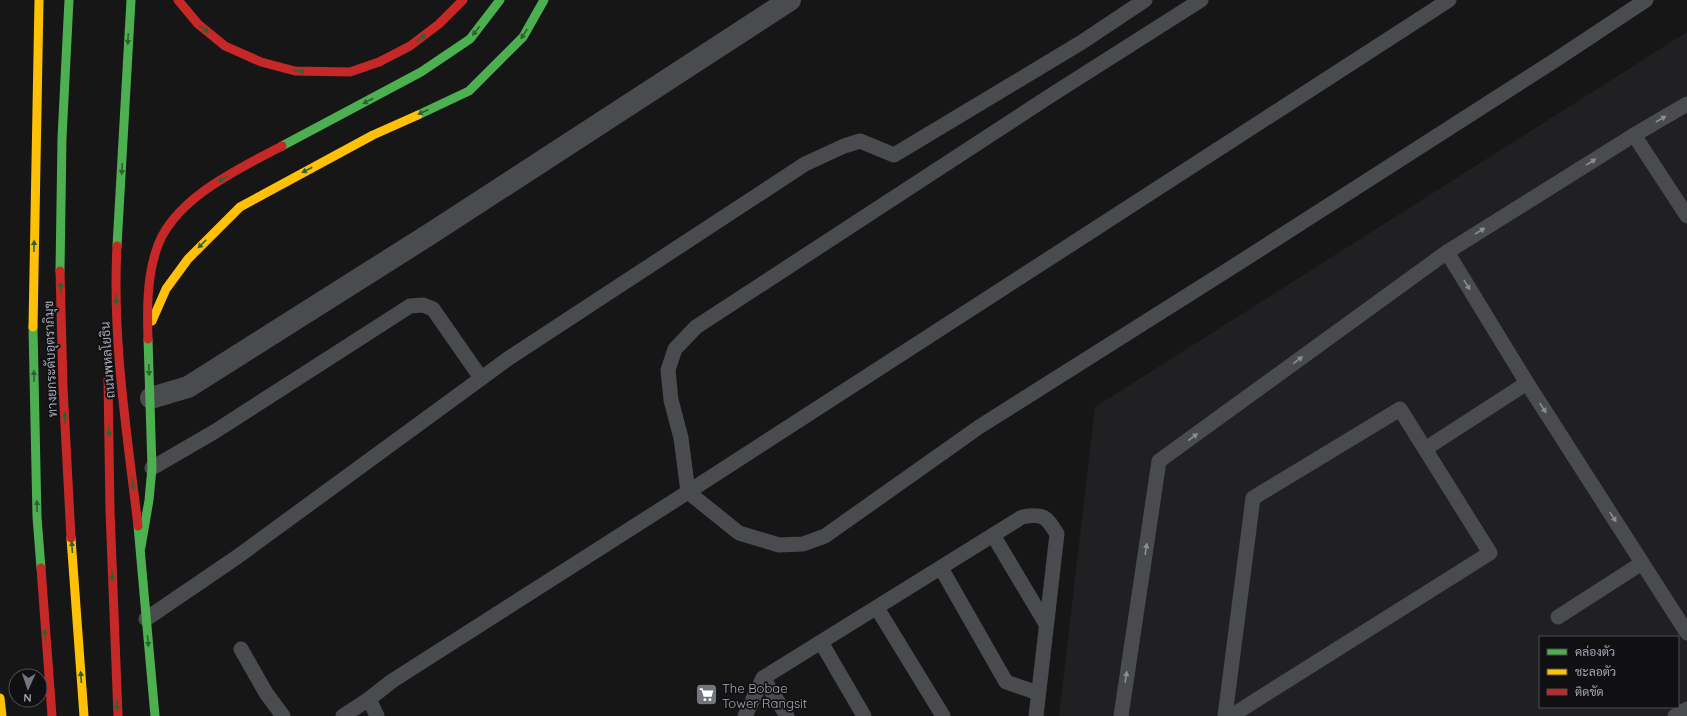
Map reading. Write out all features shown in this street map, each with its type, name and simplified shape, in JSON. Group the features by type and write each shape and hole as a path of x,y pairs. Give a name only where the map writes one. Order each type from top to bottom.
{"main road":[{"path":"39,0 33,308 37,517 52,716"},
{"name":"ทางยกระดับอุตราภิมุข","path":"69,0 62,100 60,278 66,445 84,716"},
{"name":"ถนนพหลโยธิน","path":"130,0 115,287 122,396 141,546 155,716"},
{"path":"178,0 198,24 225,46 261,62 295,71 350,72 379,62 410,46 439,24 463,0"},
{"path":"141,546 149,500 152,468 148,331 150,273 156,249 169,225 184,207 205,189 256,159 421,72 470,39 500,0"},
{"path":"148,331 166,289 188,259 240,207 373,134 468,91 523,37 544,0"},
{"path":"107,321 108,234"},
{"path":"108,369 110,511 118,716"},
{"path":"0,698 2,716"}],"street":[{"path":"151,398 188,387 430,234 790,0"}],"lane":[{"path":"146,619 237,557 509,358 806,164 844,146 860,141 894,155 1082,42 1145,0"},
{"path":"1201,0 1046,98 696,327 675,349 668,370 671,400 681,438 688,492 739,533 779,545 803,544 825,536 979,427 1240,262 1557,59 1646,0"},
{"path":"343,716 369,699 392,681 688,492 1449,0"},
{"path":"1121,716 1159,461 1447,252 1634,135 1687,104"},
{"path":"1634,135 1687,216"},
{"path":"1447,252 1527,383 1687,634"},
{"path":"152,468 214,432 410,306 423,305 433,308 481,378"},
{"path":"1425,448 1527,383"},
{"path":"1225,716 1253,498 1400,408 1490,553 1231,716"},
{"path":"745,716 763,678 1022,517 1036,514 1047,518 1057,534 1036,716"},
{"path":"993,535 1046,624"},
{"path":"1558,617 1642,563"},
{"path":"941,568 1006,682 1038,693"},
{"path":"877,608 943,716"},
{"path":"821,642 864,716"},
{"path":"241,649 266,692 283,716"},
{"path":"763,678 787,716"},
{"path":"369,699 377,716"},
{"path":"1676,716 1687,709"}],"shaded area":[{"path":"1687,32 1687,716 1059,716 1095,407"}],"traffic: fast":[{"path":"60,271 62,138 69,0"},
{"path":"117,246 131,0"},
{"path":"282,146 421,72 470,39 500,0"},
{"path":"418,115 469,91 523,37 544,0"},
{"path":"33,327 37,517 41,568"},
{"path":"141,547 149,500 152,468 148,339"},
{"path":"138,526 155,716"}],"traffic: slow":[{"path":"33,327 39,0"},
{"path":"152,321 166,289 188,259 240,207 373,135 418,115"},
{"path":"71,538 84,716"},
{"path":"0,698 2,716"}],"traffic: jam":[{"path":"178,0 198,24 225,46 261,62 295,71 350,72 379,62 410,46 439,24 463,0"},
{"path":"148,339 149,283 153,261 164,233 176,216 191,201 208,188 246,165 282,146"},
{"path":"117,246 116,281 119,351 125,421 138,526"},
{"path":"60,271 63,387 71,538"},
{"path":"108,379 110,511 118,716"},
{"path":"41,568 52,716"}],"place":[{"name":"The Bobae Tower Rangsit","path":"706,695"}]}
